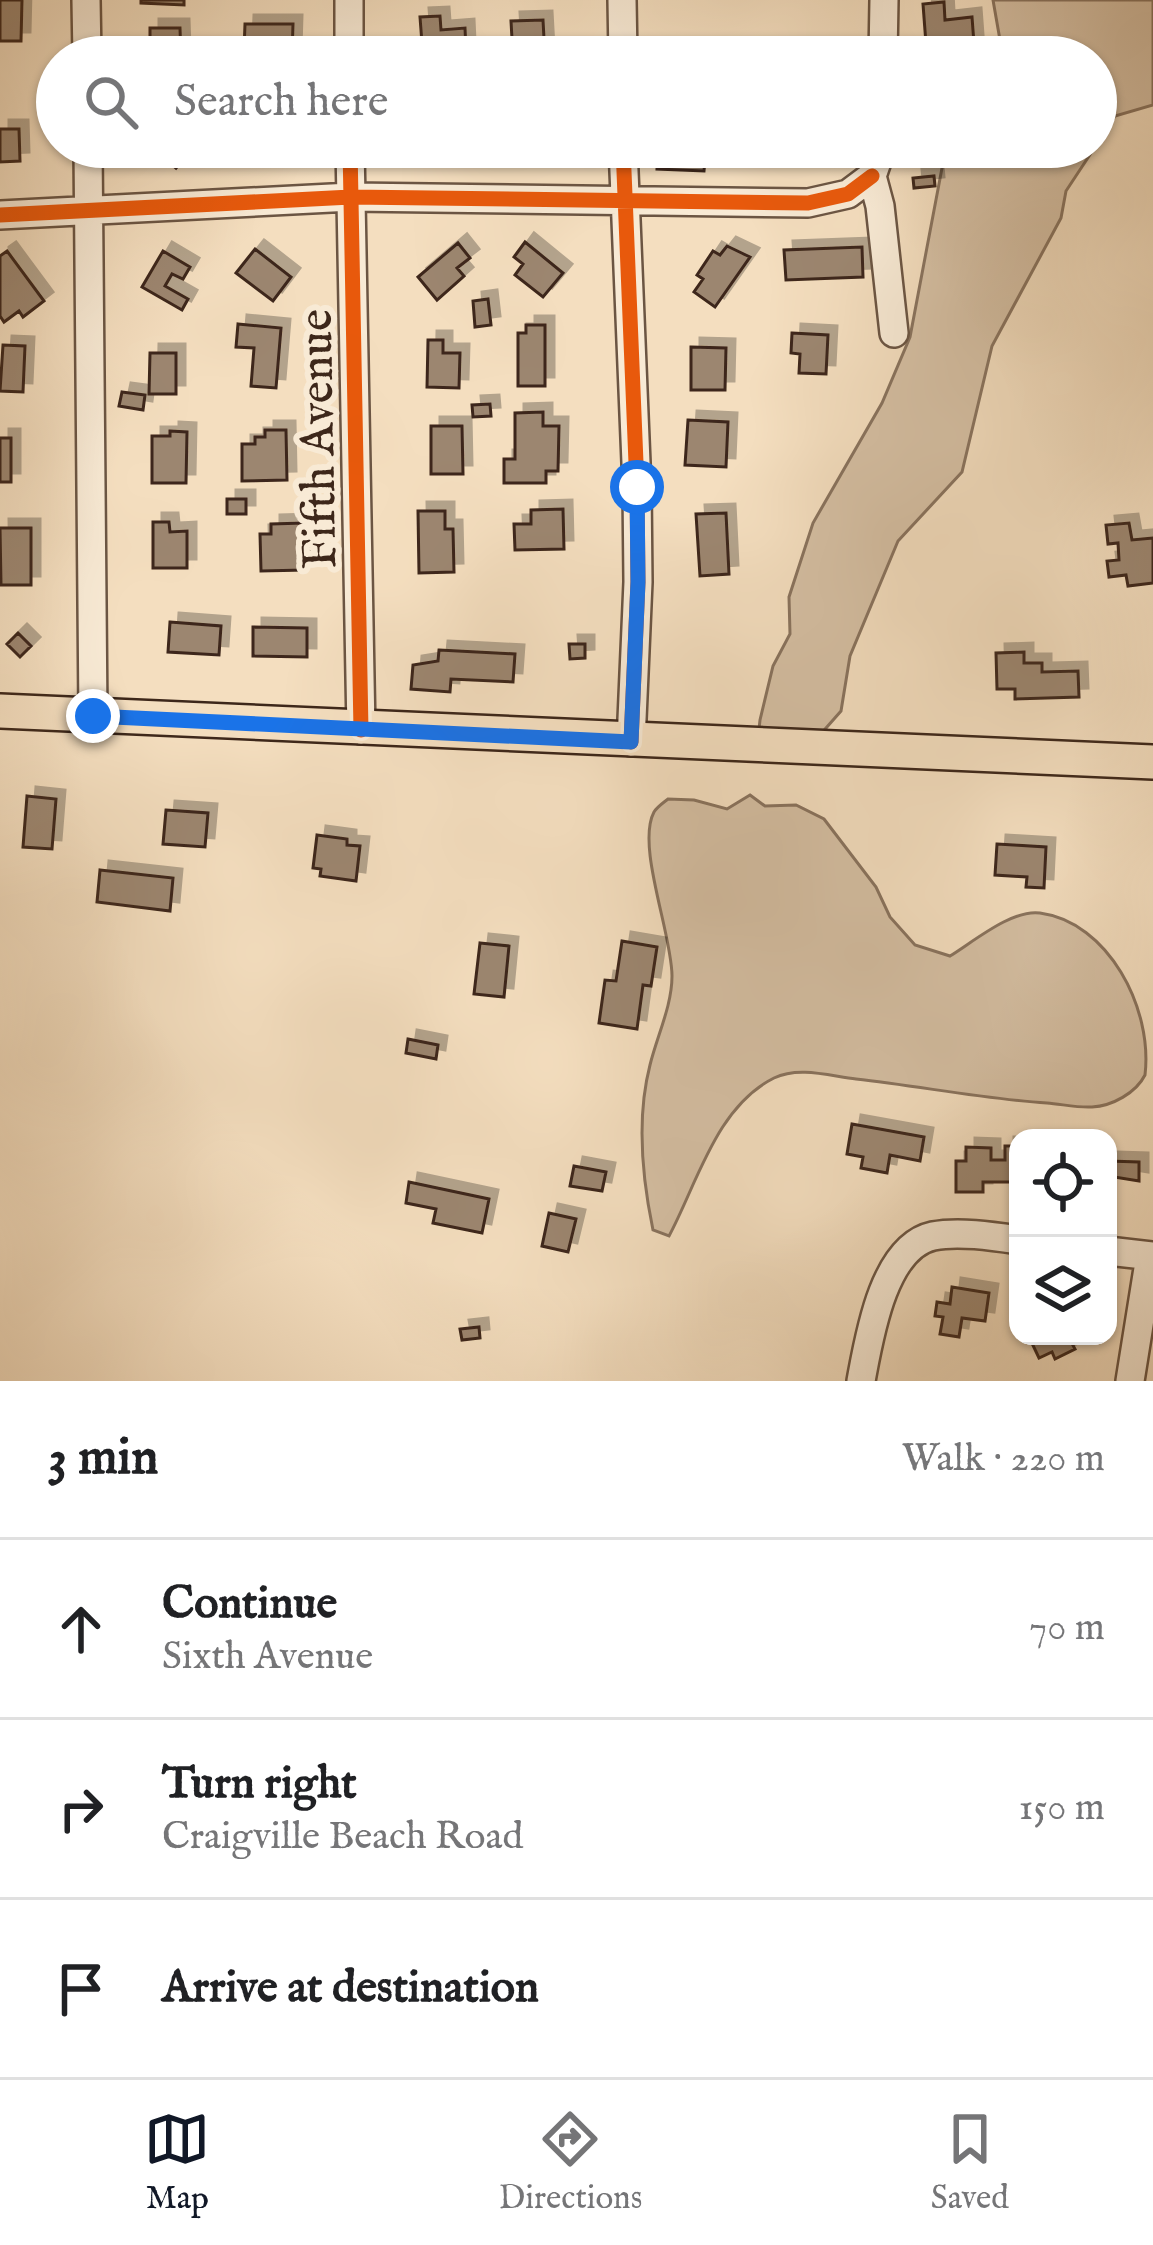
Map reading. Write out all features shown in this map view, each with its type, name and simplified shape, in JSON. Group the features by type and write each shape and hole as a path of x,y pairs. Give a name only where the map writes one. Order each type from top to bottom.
{"main road":[{"path":"0,712 1153,762"}],"street":[{"path":"86,0 87,36"},
{"path":"349,0 350,36"},
{"path":"622,0 623,36"},
{"path":"883,36 884,0"},
{"path":"88,168 93,716"},
{"name":"Fifth Avenue","path":"350,168 361,730"},
{"path":"623,168 637,487 631,742"},
{"path":"875,168 872,176 880,206 894,333"},
{"path":"0,215 351,197 808,203 848,194 872,176"},
{"path":"861,1381 868,1344 899,1257 919,1241 954,1235 1009,1239"},
{"path":"1117,1252 1152,1256 1130,1381"}],"shaded area":[{"path":"993,0 1153,0 1153,105 1117,115 1117,36 999,36"},
{"path":"942,168 1081,168 1066,191 1061,218 992,346 962,472 898,541 850,656 841,711 811,745 759,729 773,666 790,634 789,597 813,523 882,403 910,337"},
{"path":"750,795 765,806 796,805 824,819 876,887 890,917 915,945 950,956 993,928 1029,913 1064,920 1086,933 1121,972 1133,997 1146,1049 1141,1082 1115,1101 1087,1107 815,1073 784,1074 754,1091 723,1127 669,1236 653,1230 644,1169 643,1106 672,976 652,868 650,827 654,812 668,799 727,809"}],"building":[{"path":"0,0 22,0 21,41 0,41"},
{"path":"184,0 184,5 141,3"},
{"path":"944,2 945,20 972,17 973,36 925,36 923,4"},
{"path":"440,16 441,30 465,28 465,36 421,36 420,17"},
{"path":"543,20 544,36 512,36 511,21"},
{"path":"245,24 293,24 293,36 245,36"},
{"path":"150,28 180,28 180,36 150,36"},
{"path":"0,129 19,129 20,161 0,162"},
{"path":"657,168 704,168 704,171"},
{"path":"934,176 935,186 914,188 913,178"},
{"path":"525,242 563,273 543,297 515,275 523,264 514,257"},
{"path":"458,243 470,258 457,268 464,276 437,300 418,277"},
{"path":"727,246 750,257 715,307 694,292 703,279 697,275 713,251 720,255"},
{"path":"862,247 863,277 786,280 784,250"},
{"path":"255,249 291,277 273,301 236,273"},
{"path":"7,251 44,301 23,317 19,311 4,322 0,316 0,256"},
{"path":"163,251 190,267 183,279 172,274 165,286 188,299 182,310 142,287"},
{"path":"488,299 491,325 475,327 473,301"},
{"path":"238,324 281,328 276,388 251,386 254,348 236,347"},
{"path":"526,325 545,325 545,386 518,386 518,333 526,333"},
{"path":"792,333 828,335 826,374 799,373 800,354 791,353"},
{"path":"428,340 443,340 443,353 460,353 459,388 427,387"},
{"path":"3,345 25,346 23,392 0,391"},
{"path":"691,347 726,348 725,390 691,390"},
{"path":"150,353 176,353 176,394 149,394"},
{"path":"122,392 145,395 143,410 119,406"},
{"path":"490,404 491,416 473,417 472,405"},
{"path":"543,412 543,426 559,426 558,471 546,471 546,483 504,483 504,459 515,459 515,413"},
{"path":"688,420 728,422 726,467 685,465"},
{"path":"431,426 462,426 463,474 431,474"},
{"path":"265,430 286,430 287,480 242,481 242,444 255,444 255,437 265,437"},
{"path":"170,431 187,432 186,483 152,483 152,436 170,436"},
{"path":"0,438 11,438 11,482 0,482"},
{"path":"227,499 246,499 246,514 227,514"},
{"path":"563,509 564,549 515,550 514,524 531,524 531,510"},
{"path":"418,511 445,511 445,529 453,529 454,572 419,573"},
{"path":"726,513 729,574 700,576 696,514"},
{"path":"153,522 169,522 170,532 187,531 187,568 153,568"},
{"path":"304,523 305,570 261,571 260,534 271,534 271,524"},
{"path":"1129,523 1132,540 1153,538 1153,583 1128,586 1126,575 1109,577 1107,561 1119,560 1118,543 1108,544 1106,525"},
{"path":"0,528 31,528 31,585 1,585"},
{"path":"170,622 221,626 219,655 168,652"},
{"path":"253,627 307,628 307,657 253,656"},
{"path":"18,633 31,646 20,657 7,644"},
{"path":"569,644 585,644 585,658 570,659"},
{"path":"439,650 515,654 513,682 451,679 450,692 411,689 413,665 438,661"},
{"path":"1024,652 1024,663 1042,663 1042,672 1078,671 1079,697 1015,699 1015,689 997,689 996,653"},
{"path":"27,796 56,799 52,849 23,847"},
{"path":"166,810 208,813 205,847 163,844"},
{"path":"317,835 360,846 356,881 320,876 321,869 313,868"},
{"path":"997,844 1046,847 1044,888 1026,887 1027,877 995,875"},
{"path":"100,870 173,878 170,911 97,902"},
{"path":"622,941 657,947 651,986 643,985 637,1029 599,1023 605,980 616,981"},
{"path":"480,943 509,946 504,997 474,994"},
{"path":"408,1039 438,1045 436,1059 406,1053"},
{"path":"852,1124 924,1137 920,1161 890,1155 887,1173 861,1168 863,1157 847,1154"},
{"path":"1005,1146 1009,1146 1009,1182 983,1182 983,1192 956,1192 956,1161 966,1161 966,1147 991,1148 991,1160 1005,1160"},
{"path":"1117,1161 1139,1162 1139,1181 1117,1177"},
{"path":"574,1166 606,1172 602,1191 570,1186"},
{"path":"409,1182 489,1199 482,1233 433,1223 436,1209 406,1203"},
{"path":"549,1213 576,1219 568,1252 542,1246"},
{"path":"952,1287 989,1293 985,1321 962,1318 959,1337 940,1334 943,1317 935,1316 937,1302 950,1304"},
{"path":"479,1327 480,1338 462,1340 460,1329"},
{"path":"1033,1345 1073,1345 1075,1349 1055,1359 1052,1352 1039,1358"}],"cycle path":[{"path":"350,168 361,730"},
{"path":"624,168 637,487 631,742"},
{"path":"0,215 351,197 808,203 848,194 872,176"}],"route":[{"path":"93,716 631,742 637,487"}]}
